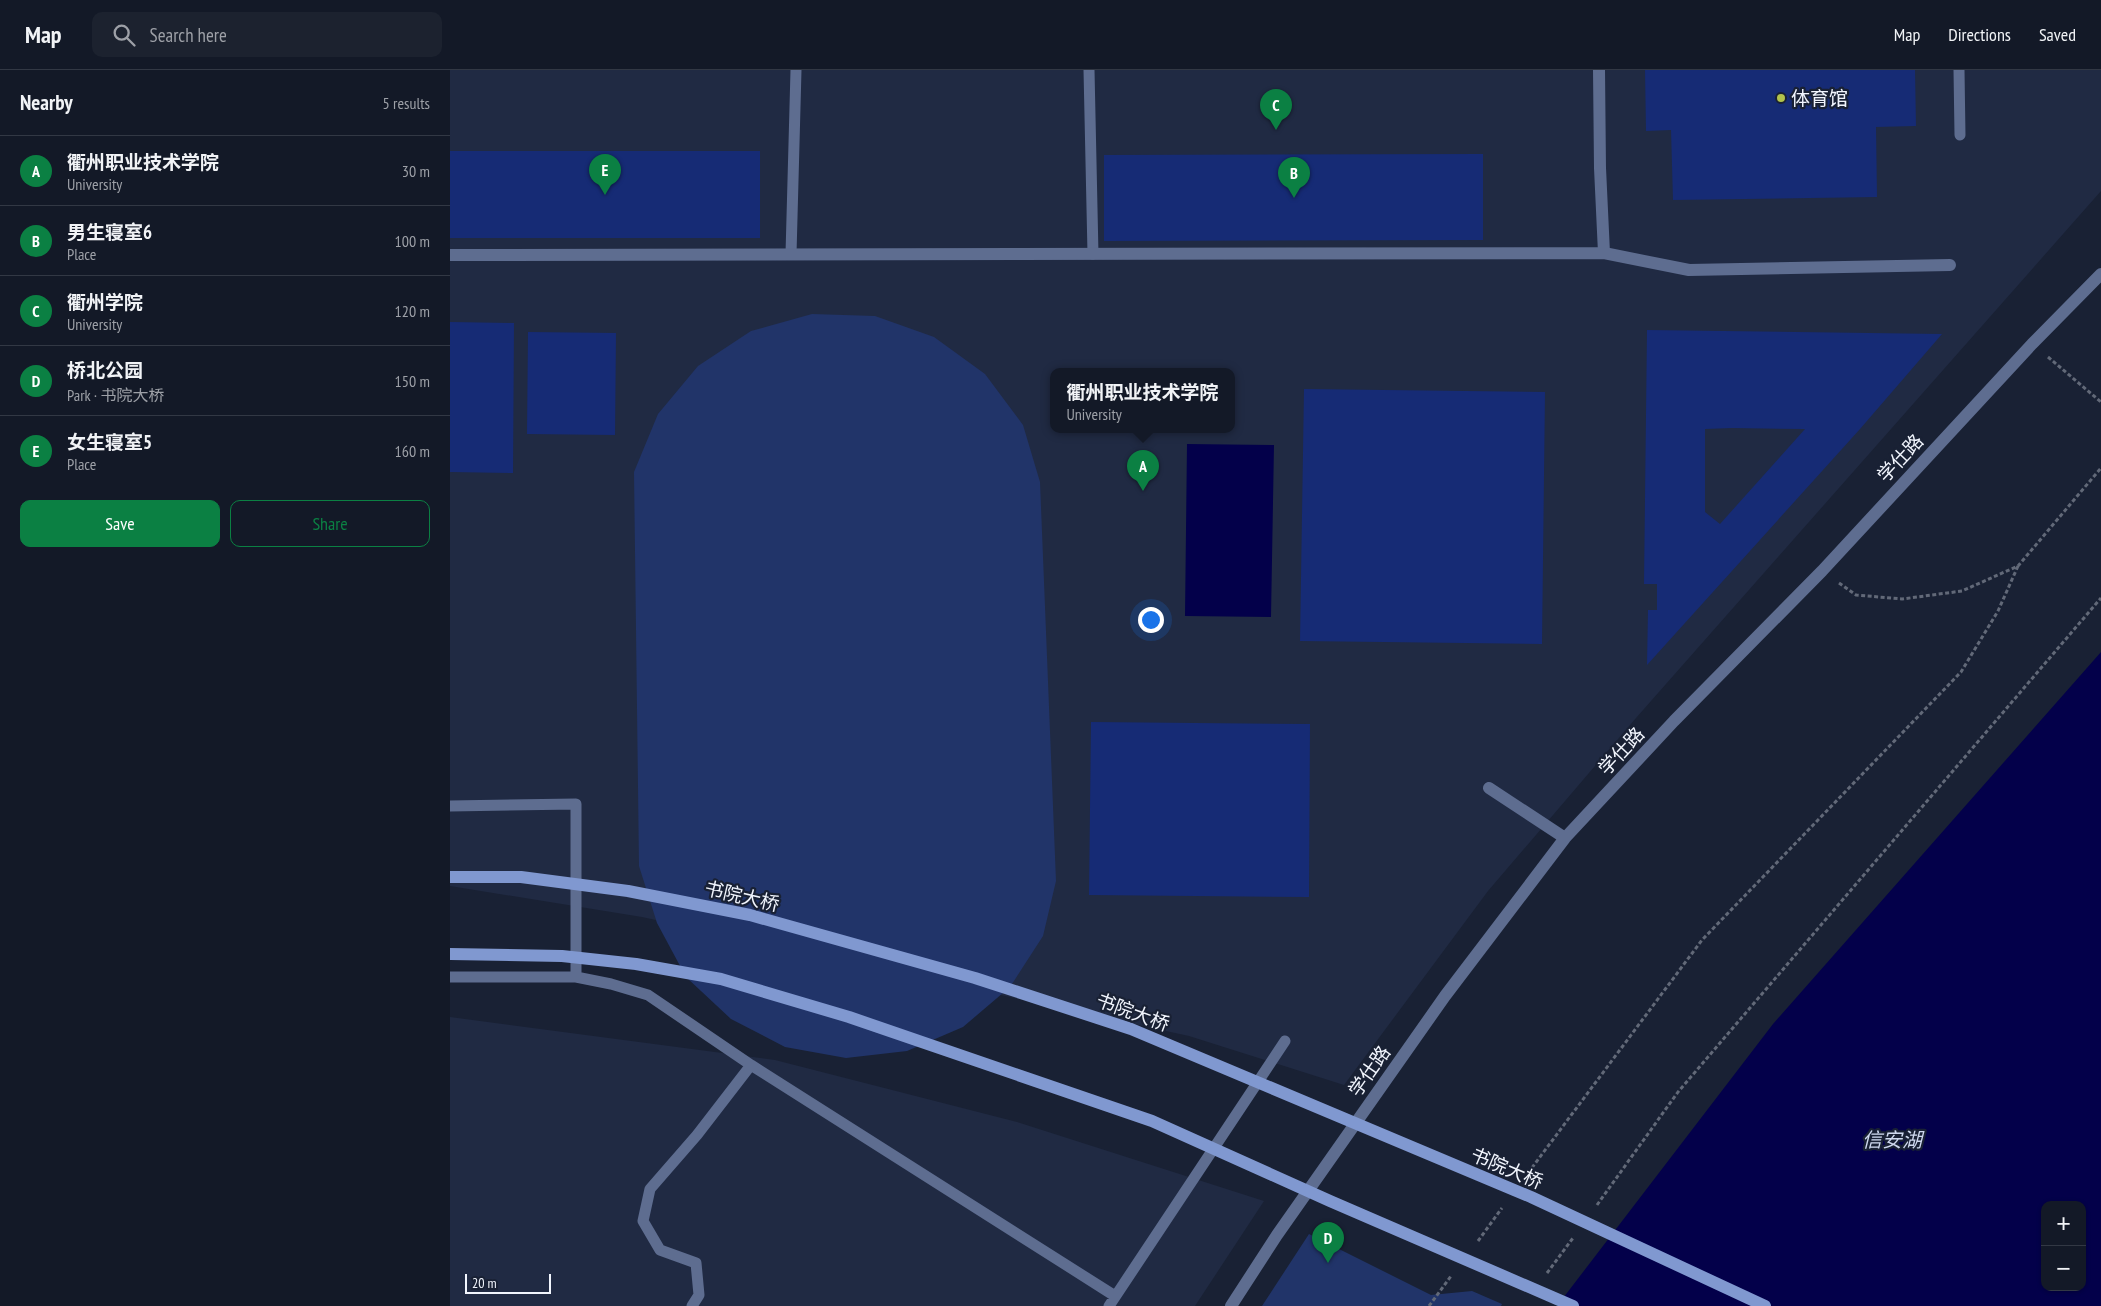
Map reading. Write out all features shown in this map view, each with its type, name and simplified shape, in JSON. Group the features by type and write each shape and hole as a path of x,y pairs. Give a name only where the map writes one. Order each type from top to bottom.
{"main road":[{"name":"书院大桥","path":"450,877 521,877 628,891 750,915 975,978 1131,1029 1531,1198 1765,1306"},
{"path":"450,954 562,956 645,966 721,978 849,1017 1152,1121 1321,1197 1573,1306"}],"street":[{"path":"1599,70 1600,168 1604,253"},
{"path":"450,255 1604,253 1689,270 1950,265"},
{"name":"学仕路","path":"1231,1306 1277,1235 1445,996 1564,838 1674,721 1822,571 2032,344 2101,274"},
{"path":"1489,788 1564,838"}],"lane":[{"path":"791,254 796,70"},
{"path":"1089,70 1093,254"},
{"path":"1959,70 1960,135"},
{"path":"450,806 576,804 576,977"},
{"path":"450,976 576,977 611,984 648,995 751,1065 1112,1301 1285,1041"},
{"path":"692,1306 699,1296 696,1263 660,1250 643,1221 650,1189 697,1135 751,1065"}],"path":[{"path":"2032,344 2101,402"},
{"path":"1524,1179 1702,940 1961,672 1998,611 2018,566 2101,468"},
{"path":"1822,571 1856,595 1902,600 1962,591 2018,566"},
{"path":"1592,1211 1678,1092 2101,598"},
{"path":"1477,1242 1506,1203"},
{"path":"1547,1274 1575,1235"},
{"path":"1429,1306 1453,1274"}],"shaded area":[{"path":"450,70 2101,70 2101,191 1636,718 1488,891 1344,1085 1189,1036 642,917 450,886"},
{"path":"812,314 875,316 934,337 985,374 1023,425 1040,482 1056,881 1043,936 1010,987 963,1027 907,1051 846,1058 785,1047 731,1019 686,977 657,923 639,866 634,472 658,414 698,366 751,331"},
{"path":"450,1017 775,1060 1017,1122 1264,1201 1195,1306 450,1306"},
{"path":"1309,1234 1431,1295 1472,1291 1502,1304 1501,1306 1262,1306"}],"water":[{"path":"1187,444 1274,445 1271,617 1185,616"},
{"name":"信安湖","path":"2101,652 2101,1306 1557,1306 1773,1024"}],"building":[{"path":"1645,70 1915,70 1916,126 1876,127 1877,197 1673,200 1671,130 1646,131"},
{"path":"450,151 760,151 760,238 450,238"},
{"path":"1483,154 1483,240 1104,241 1104,155"},
{"path":"450,322 514,323 513,473 450,472"},
{"path":"1647,330 1942,334 1860,429 1647,665 1648,610 1657,610 1657,584 1644,584","holes":["1705,429 1805,429 1720,524 1705,512"]},
{"path":"528,332 616,333 615,435 527,434"},
{"path":"1304,389 1545,392 1542,644 1300,641"},
{"path":"1091,722 1310,724 1309,897 1089,895"}],"place":[{"name":"体育馆","path":"1781,98"},
{"name":"衢州学院","path":"1276,130"},
{"name":"女生寝室5","path":"605,195"},
{"name":"男生寝室6","path":"1294,198"},
{"name":"衢州职业技术学院","path":"1143,491"},
{"name":"桥北公园","path":"1328,1263"}]}
